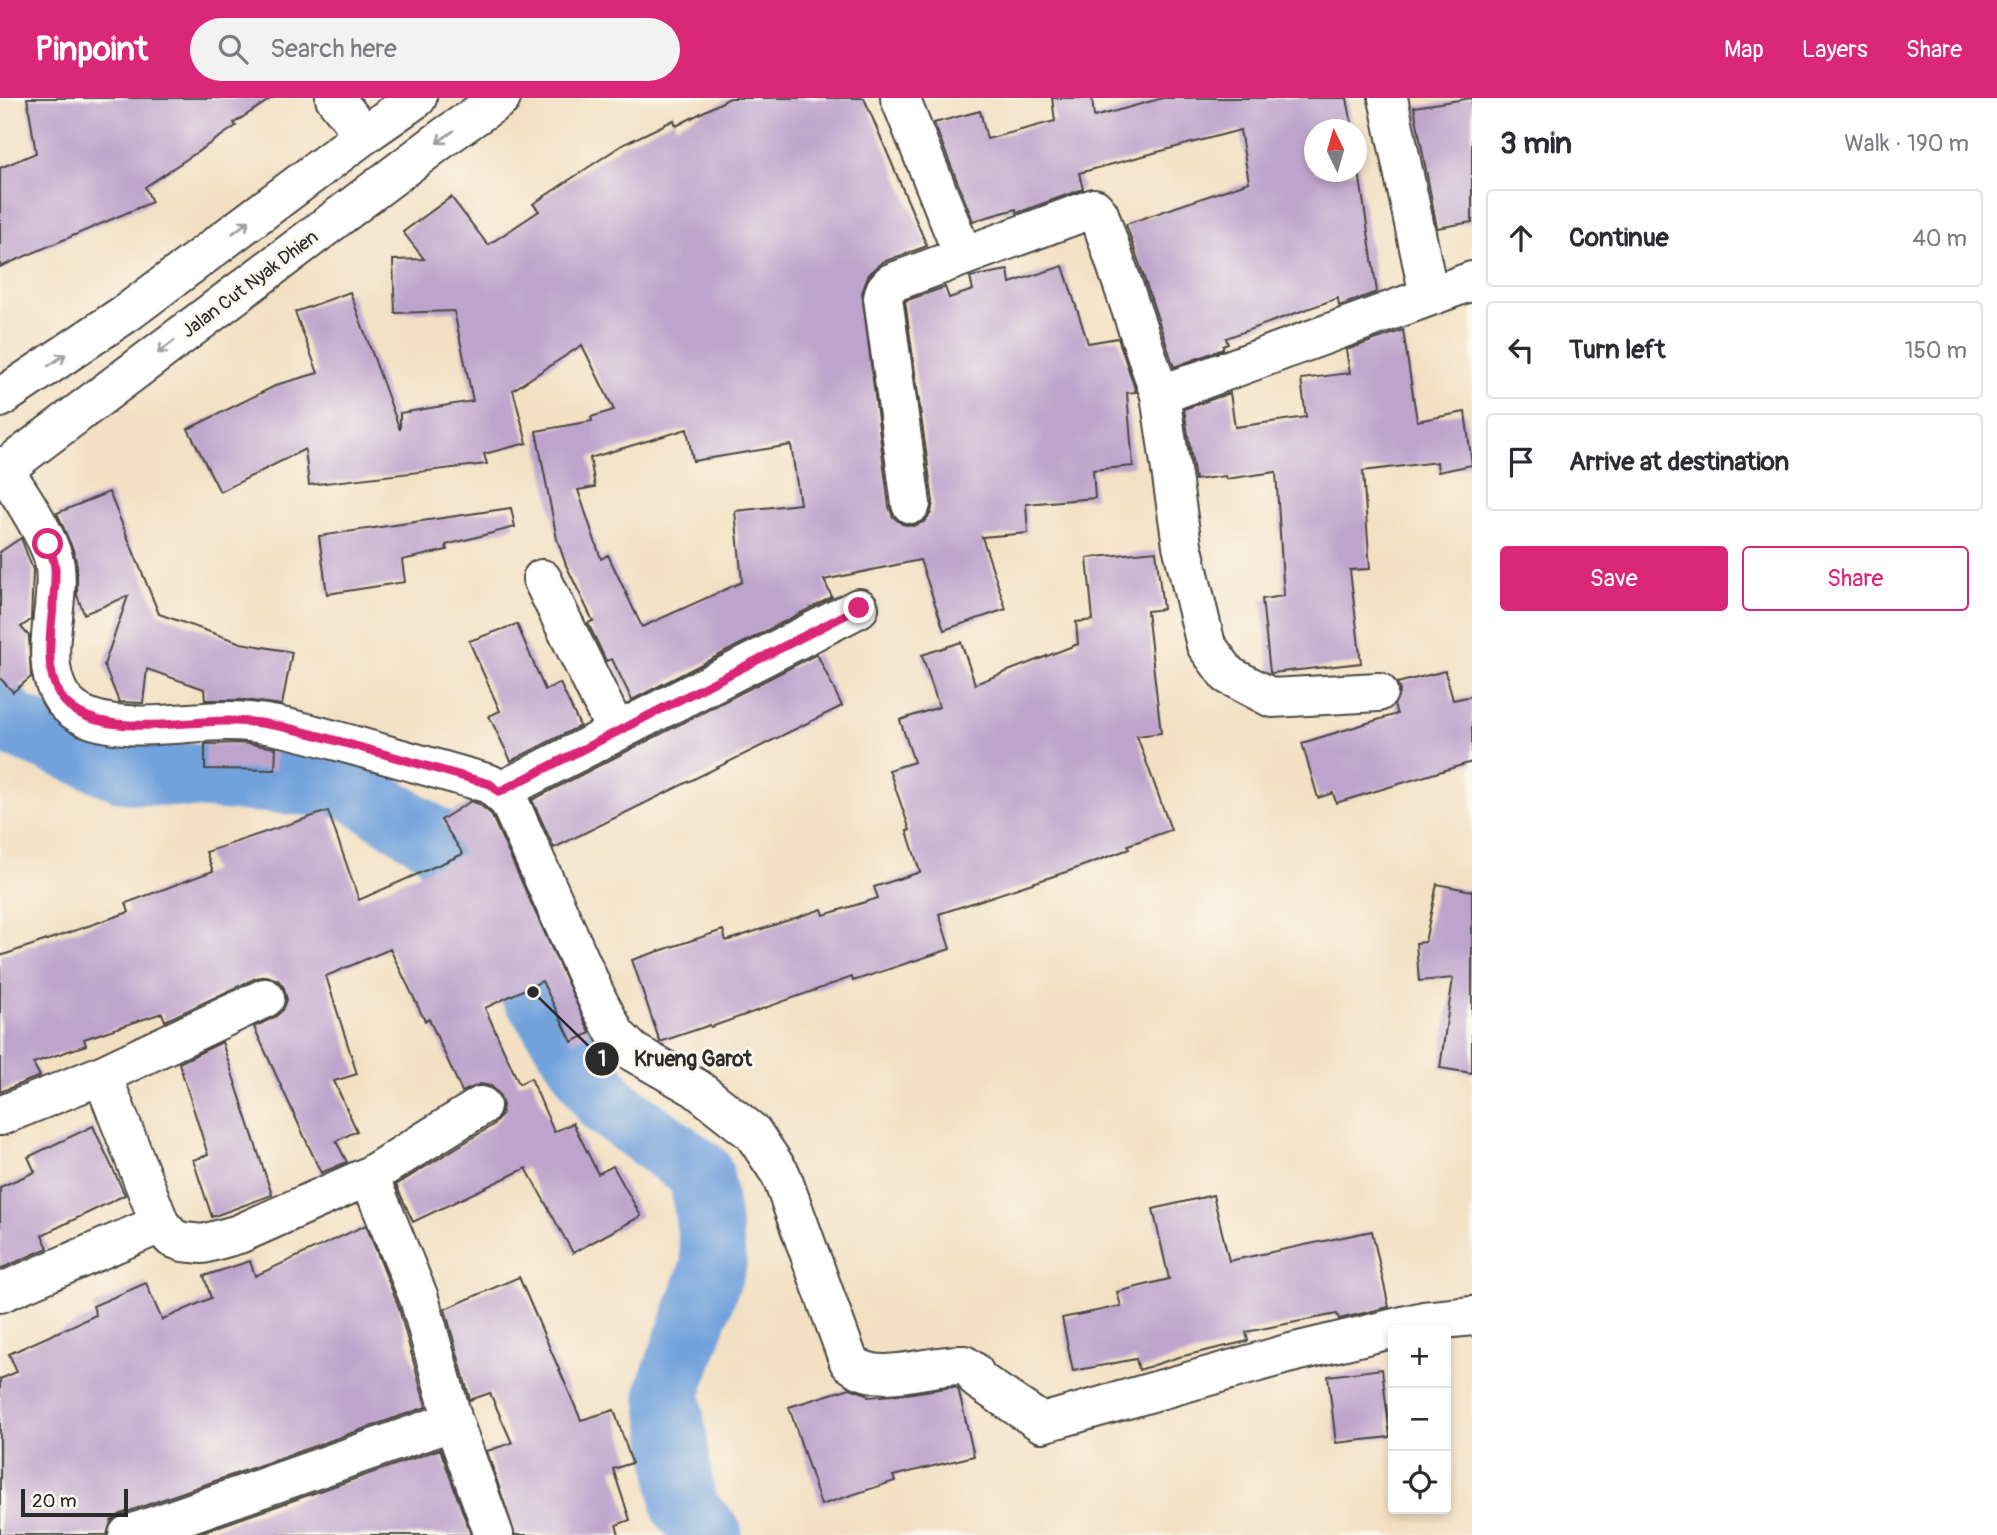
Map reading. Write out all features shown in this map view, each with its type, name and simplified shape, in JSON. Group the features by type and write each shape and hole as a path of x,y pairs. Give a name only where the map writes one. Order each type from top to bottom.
{"main road":[{"path":"335,98 364,135"},
{"path":"0,398 128,312 417,98"},
{"name":"Jalan Cut Nyak Dhien","path":"1,469 501,98"},
{"path":"900,98 963,255"},
{"path":"1388,98 1429,296"},
{"path":"911,504 883,298 885,290 891,283 1094,208 1100,214 1160,395 1182,545 1206,645 1228,675 1272,698 1378,692"},
{"path":"1160,395 1472,281"},
{"path":"1,469 48,544 55,567 52,677 60,695 72,709 91,720 148,725 229,721 294,729 490,784 509,801 598,1001 616,1035 633,1052 696,1088 753,1133 781,1175 849,1362 860,1371 881,1374 964,1365 974,1372 978,1380 1042,1423 1287,1354 1424,1321 1472,1316"},
{"path":"542,579 616,731"},
{"path":"499,792 859,608"},
{"path":"0,1116 102,1075 265,998"},
{"path":"102,1075 160,1224 172,1237 183,1242 203,1244 218,1242 369,1176 481,1106"},
{"path":"369,1176 419,1298 453,1421 494,1535"},
{"path":"0,1293 160,1224"},
{"path":"128,1535 453,1421"}],"building":[{"path":"27,98 272,98 234,123 236,126 145,187 152,202 0,267 0,168 36,153"},
{"path":"730,98 864,98 927,246 883,262 868,276 862,293 889,507 893,517 902,524 913,526 924,522 931,513 933,502 905,301 945,287 949,298 973,290 970,277 1008,270 1010,283 1063,266 1088,343 1118,338 1136,392 1127,393 1133,466 1093,470 1095,498 1026,504 1028,533 982,537 1006,609 944,630 920,560 824,580 832,597 632,700 612,659 606,661 588,623 593,621 566,565 557,539 536,431 592,421 591,417 614,410 582,345 513,390 527,443 484,454 487,464 309,485 305,449 220,492 188,429 279,384 318,373 295,312 350,292 400,430 400,413 473,401 454,311 395,313 393,260 424,259 403,232 451,197 488,245 539,211 533,204 622,145 674,120 676,126","holes":["687,429 693,461 791,445 800,504 735,511 742,582 642,627 608,555 601,559 578,490 595,487 590,458"]},
{"path":"1052,98 1092,98 1094,117 1163,98 1347,98 1351,119 1304,119 1304,182 1360,182 1377,292 1339,306 1338,298 1226,338 1228,344 1223,346 1223,349 1174,367 1126,224 1249,182 1240,130 1079,173 1083,189 1017,213 1016,209 973,221 934,123 980,111 987,139 1055,121"},
{"path":"1472,98 1472,222 1437,228 1414,107"},
{"path":"1403,330 1417,421 1465,412 1472,465 1438,472 1437,462 1363,471 1370,569 1350,570 1361,663 1272,673 1262,599 1284,596 1276,472 1195,480 1184,409 1230,393 1235,427 1306,417 1301,379 1350,373 1346,350"},
{"path":"109,492 159,614 241,643 292,652 282,705 245,700 205,700 204,689 147,669 143,703 119,702 104,665 128,596 84,614 77,595 74,552 57,513"},
{"path":"511,508 515,527 446,545 447,550 402,560 405,582 327,594 319,536"},
{"path":"21,538 33,570 31,620 21,627 29,636 31,677 13,692 0,678 0,552"},
{"path":"1156,551 1163,609 1147,611 1161,733 1137,736 1171,830 1128,845 1129,849 1069,871 939,914 950,949 853,981 852,977 711,1027 710,1025 660,1042 632,960 723,930 726,941 822,909 824,915 878,898 874,887 920,872 907,831 910,830 889,770 914,762 900,720 939,707 922,655 961,642 975,684 1078,644 1076,622 1093,620 1087,558"},
{"path":"517,624 545,690 560,683 580,726 511,761 489,716 500,711 469,641"},
{"path":"817,654 842,706 554,848 532,800"},
{"path":"1445,671 1453,700 1472,696 1472,762 1336,803 1333,793 1318,798 1302,743 1397,714 1394,705 1400,691 1397,683"},
{"path":"242,743 276,748 275,770 205,769 205,744"},
{"path":"471,801 491,814 590,1033 572,1042 542,981 485,1008 519,1084 531,1078 554,1132 573,1123 598,1174 613,1166 641,1216 573,1253 526,1168 413,1222 396,1185 493,1125 501,1116 503,1105 499,1094 491,1086 480,1084 462,1092 429,1019 425,1021 390,949 326,976 357,1074 334,1081 357,1131 336,1141 347,1162 321,1173 254,1027 275,1017 283,1010 287,1000 284,988 278,980 267,976 256,978 165,1021 162,1013 84,1039 86,1045 33,1063 40,1076 0,1092 0,956 129,912 126,903 213,871 206,852 328,811 359,900 463,854 441,820"},
{"path":"1437,884 1472,891 1472,1073 1440,1068 1453,978 1419,981 1416,943 1425,942"},
{"path":"222,1042 272,1195 212,1217 193,1160 208,1155 179,1063"},
{"path":"93,1126 125,1195 42,1235 48,1248 0,1269 0,1187 35,1172 28,1157"},
{"path":"1213,1195 1229,1261 1372,1231 1389,1307 1339,1319 1337,1314 1246,1332 1248,1341 1179,1357 1139,1370 1136,1359 1073,1371 1062,1318 1121,1306 1117,1292 1169,1279 1153,1209"},
{"path":"366,1225 398,1305 426,1407 121,1514 111,1521 107,1535 0,1535 0,1379 17,1372 9,1354 96,1315 93,1306 146,1283 162,1320 211,1298 204,1276 250,1261 255,1276"},
{"path":"519,1277 581,1420 614,1410 632,1463 613,1469 630,1520 616,1525 619,1535 515,1535 487,1451 512,1443 490,1393 470,1400 445,1309"},
{"path":"1382,1369 1388,1437 1336,1443 1328,1376"},
{"path":"850,1388 867,1394 868,1397 958,1388 974,1456 893,1476 895,1481 821,1505 789,1407"},
{"path":"440,1449 471,1535 194,1535"}],"waterway":[{"path":"0,712 14,725 126,771 348,786 440,843 607,1104 701,1173 714,1264 668,1392 684,1507 710,1535"}],"place":[{"name":"Krueng Garot","path":"533,992"}],"route":[{"path":"48,544 55,567 52,677 60,695 72,709 91,720 148,725 229,721 294,729 490,784 499,792 859,608"}]}
